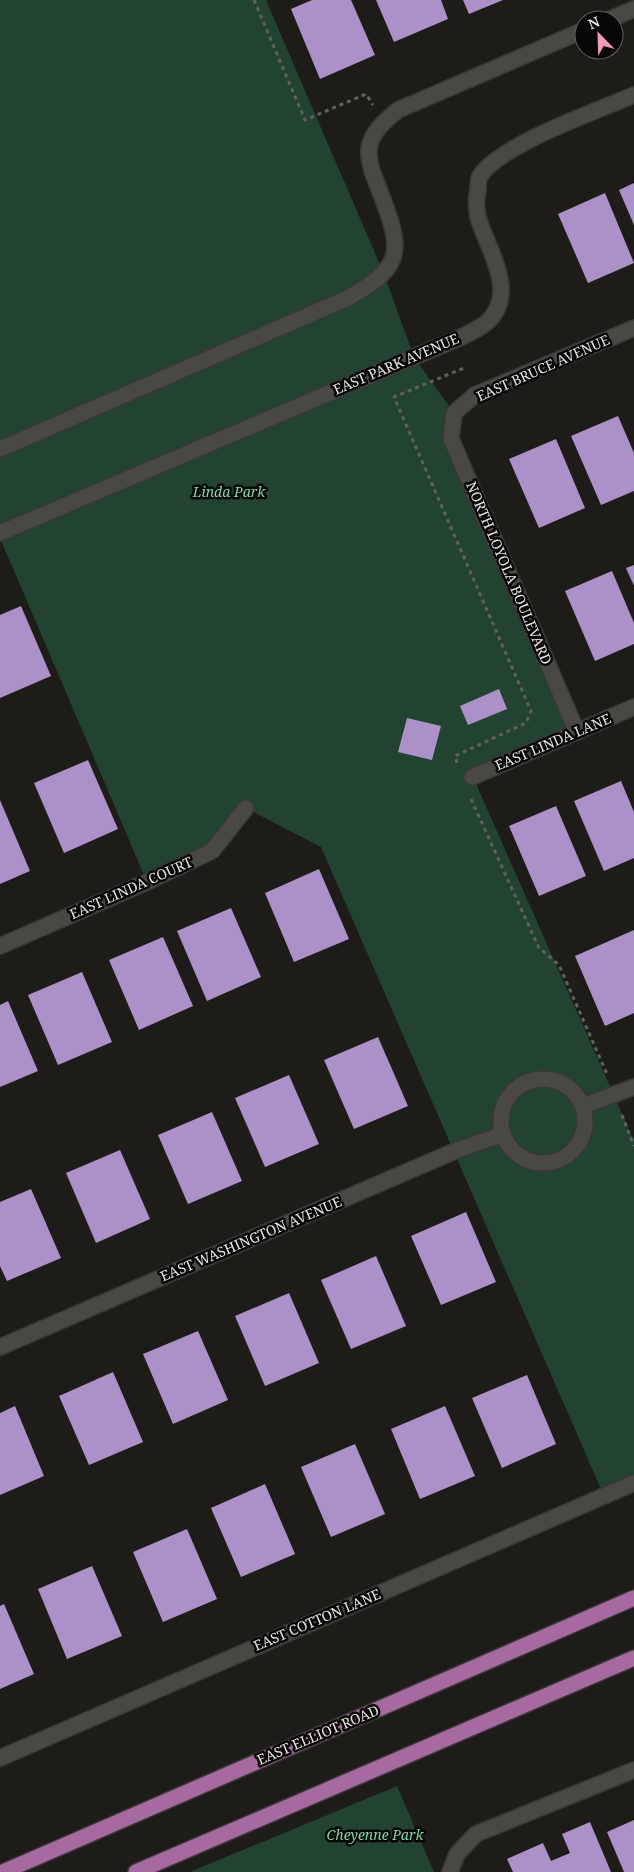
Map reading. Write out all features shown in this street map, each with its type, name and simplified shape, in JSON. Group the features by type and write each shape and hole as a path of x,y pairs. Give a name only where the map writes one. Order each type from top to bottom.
{"main road":[{"name":"EAST ELLIOT ROAD","path":"3,1872 634,1598"},
{"path":"136,1872 634,1658"}],"street":[{"path":"0,449 348,298 370,286 384,274 392,261 396,246 390,219 371,170 369,147 379,126 398,110 574,34"},
{"name":"EAST PARK AVENUE","path":"0,533 452,340 486,323 497,309 501,292 499,272 478,216 476,202 479,177 494,162 523,143 634,95"},
{"name":"EAST BRUCE AVENUE","path":"454,413 475,395 634,328"},
{"name":"NORTH LOYOLA BOULEVARD","path":"454,413 451,439 577,732"},
{"name":"EAST LINDA LANE","path":"472,777 634,707"},
{"name":"EAST LINDA COURT","path":"0,946 147,882 212,850 246,808"},
{"path":"540,1078 556,1080 569,1087 583,1106 585,1121 580,1139 569,1154 556,1161 543,1163 527,1160 515,1153 503,1134 501,1120 505,1102 515,1089 524,1083 540,1078"},
{"path":"583,1106 634,1087"},
{"name":"EAST WASHINGTON AVENUE","path":"0,1348 455,1151 503,1134"},
{"name":"EAST COTTON LANE","path":"0,1758 634,1483"},
{"path":"450,1872 458,1854 476,1834 634,1770"}],"path":[{"path":"254,0 305,120 366,94 384,122"},
{"path":"452,340 475,395"}],"green space":[{"name":"Linda Park","path":"0,0 266,0 384,274 414,357 454,413 451,439 577,732 473,777 634,1141 634,1483 604,1496 321,847 246,808 212,851 147,882 0,538"},
{"name":"Cheyenne Park","path":"397,1786 434,1872 190,1872"}],"building":[{"path":"312,0 351,0 375,55 320,79 291,9"},
{"path":"376,0 441,0 448,19 394,42"},
{"path":"463,0 503,0 469,14"},
{"path":"634,183 634,225 619,190"},
{"path":"605,193 634,263 588,283 558,214"},
{"path":"618,416 634,453 634,491 601,505 571,436"},
{"path":"556,439 585,508 539,528 509,459"},
{"path":"634,565 634,586 626,568"},
{"path":"612,571 634,623 634,644 595,661 565,591"},
{"path":"21,606 51,676 0,698 0,615"},
{"path":"499,689 507,709 468,725 460,706"},
{"path":"407,718 441,726 432,760 398,752"},
{"path":"88,760 118,829 64,853 34,783"},
{"path":"621,781 634,812 634,858 604,871 574,801"},
{"path":"0,800 30,871 0,884"},
{"path":"556,806 586,876 539,896 509,826"},
{"path":"319,869 349,939 294,962 265,893"},
{"path":"231,908 261,977 207,1001 177,931"},
{"path":"634,930 634,1013 605,1026 575,956"},
{"path":"163,937 193,1006 139,1030 109,960"},
{"path":"82,972 112,1042 58,1065 28,995"},
{"path":"8,1001 38,1071 0,1087 0,1005"},
{"path":"378,1037 408,1106 354,1129 324,1060"},
{"path":"289,1075 319,1144 265,1167 235,1098"},
{"path":"212,1112 242,1181 188,1204 158,1135"},
{"path":"120,1150 150,1219 96,1243 66,1173"},
{"path":"31,1189 61,1258 7,1281 0,1266 0,1202"},
{"path":"466,1212 496,1282 441,1305 411,1236"},
{"path":"376,1256 406,1326 351,1349 321,1280"},
{"path":"289,1293 319,1363 265,1386 235,1316"},
{"path":"198,1331 228,1400 173,1424 143,1354"},
{"path":"113,1372 143,1442 89,1465 59,1396"},
{"path":"527,1375 556,1444 502,1468 472,1398"},
{"path":"15,1406 44,1476 0,1495 0,1413"},
{"path":"445,1406 475,1476 420,1499 391,1429"},
{"path":"355,1444 385,1514 331,1537 301,1467"},
{"path":"265,1484 295,1554 241,1577 211,1508"},
{"path":"187,1529 217,1599 163,1622 133,1552"},
{"path":"92,1566 122,1636 67,1659 38,1589"},
{"path":"4,1604 34,1674 0,1689 0,1606"},
{"path":"634,1820 634,1872 624,1872 607,1832"},
{"path":"590,1822 611,1872 513,1872 507,1859 543,1843 551,1861 570,1853 562,1834"}]}
